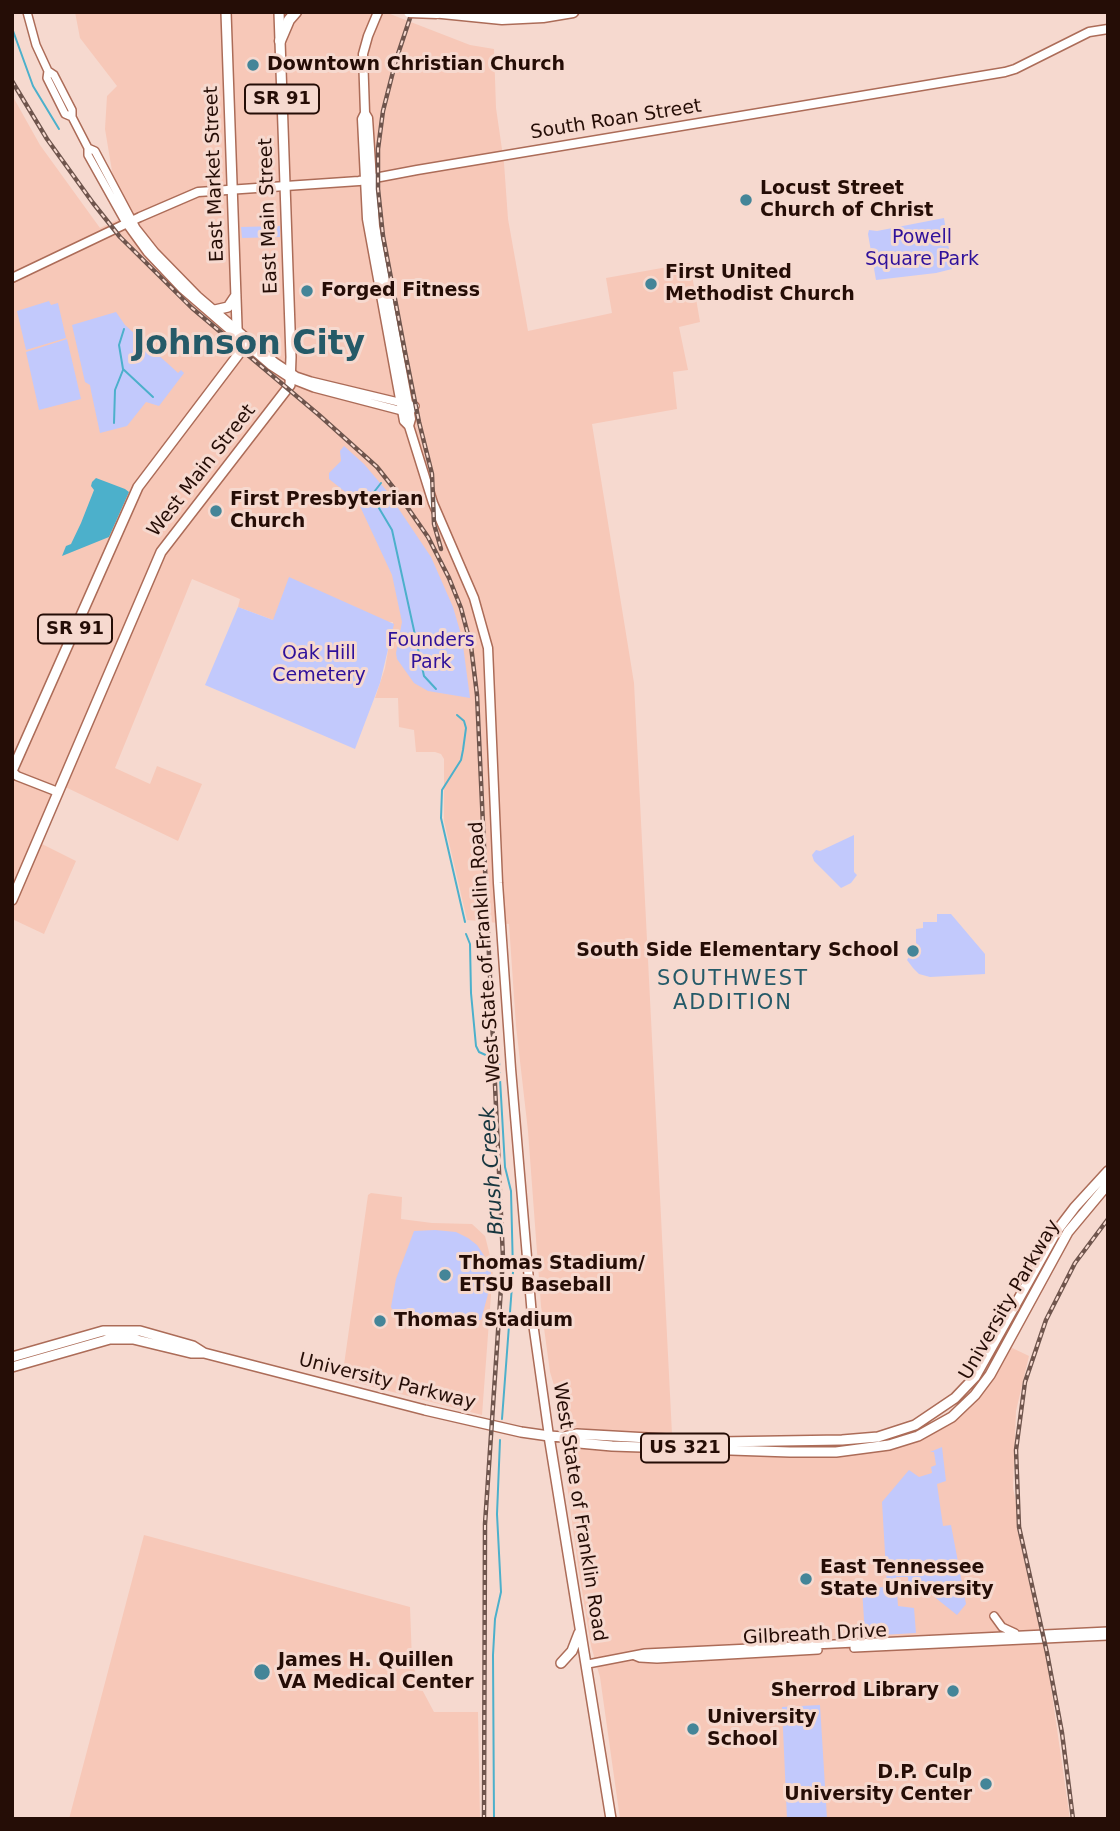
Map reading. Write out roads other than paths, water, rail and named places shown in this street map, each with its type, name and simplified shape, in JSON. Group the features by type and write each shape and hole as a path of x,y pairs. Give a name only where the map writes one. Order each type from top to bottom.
{"highway":[{"path":"280,41 288,21 296,12"},
{"path":"409,12 487,19 523,19 573,12"}],"main road":[{"name":"East Market Street","path":"226,12 239,334"},
{"name":"East Main Street","path":"279,12 291,376"},
{"name":"West State of Franklin Road","path":"378,12 363,54 365,113 362,119 368,179 405,408 404,421 409,426 433,503 477,607 488,648 499,895 532,1317 566,1531 569,1568 579,1631 588,1664 611,1819"},
{"name":"South Roan Street","path":"12,278 195,192 368,179 1005,72 1088,32 1108,29"},
{"name":"West State of Franklin Road","path":"368,179 368,229 397,386 405,408"},
{"path":"215,310 228,307 237,293"},
{"name":"SR 91","path":"12,771 138,487 238,355 239,334"},
{"name":"West Main Street","path":"12,900 161,552 282,397 290,385 291,376"},
{"path":"12,771 58,792"},
{"name":"University Parkway","path":"12,1367 110,1339 133,1339 191,1353 204,1353 459,1418 549,1436 577,1434 719,1442 889,1440 955,1398 979,1371 1056,1232 1108,1171"},
{"name":"University Parkway","path":"564,1437 579,1443 612,1446 836,1452 918,1436 952,1417 990,1375 1068,1232 1108,1184"},
{"path":"1025,1284 1036,1290"},
{"name":"University Parkway","path":"12,1357 83,1336 118,1330 156,1335 193,1346 204,1353"},
{"path":"955,1398 963,1407"},
{"path":"807,1441 808,1452"},
{"path":"561,1663 572,1651 579,1631"}],"street":[{"path":"27,12 36,45 48,71 47,78 65,114 72,117 89,148 88,155 147,252 172,279 291,376 308,386 405,408"},
{"path":"129,222 171,270 239,334"},
{"path":"291,376 405,408"},
{"path":"380,399 392,393 397,386"},
{"path":"994,1616 1002,1627 1021,1635"},
{"path":"997,1639 1021,1635 1108,1634"},
{"path":"997,1639 1108,1634"},
{"name":"Gilbreath Drive","path":"588,1664 634,1655 997,1639"}],"waterway":[{"name":"Brush Creek","path":"12,28 33,86 59,129"},
{"name":"Brush Creek","path":"124,329 119,345 123,369 153,397"},
{"name":"Brush Creek","path":"114,423 115,390 123,370"},
{"name":"Brush Creek","path":"381,483 373,498 392,530 424,676 436,689"},
{"name":"Brush Creek","path":"457,715 464,721 466,728 463,750 461,760 442,790 441,818 465,922"},
{"name":"Brush Creek","path":"466,934 470,944 476,1046 479,1052 499,1061 505,1167 511,1191 513,1272 502,1419"},
{"name":"Brush Creek","path":"494,1819 493,1655 495,1619 501,1592 497,1514 500,1440"}],"railway":[{"path":"412,12 383,111 378,149 378,189 383,236 419,422 432,474 434,524 441,549"},
{"path":"12,81 47,139 120,237 192,308 377,467 428,537 461,608 471,646 477,695 503,1258 485,1524 484,1819"},
{"path":"1073,1819 1062,1733 1019,1527 1016,1450 1025,1382 1046,1320 1075,1263 1108,1219"}],"place":[{"name":"Downtown Christian Church","path":"253,65"},
{"name":"Locust Street Church of Christ","path":"746,200"},
{"name":"First United Methodist Church","path":"651,284"},
{"name":"Forged Fitness","path":"307,291"},
{"name":"First Presbyterian Church","path":"216,511"},
{"name":"South Side Elementary School","path":"913,951"},
{"name":"Thomas Stadium/ ETSU Baseball","path":"445,1275"},
{"name":"Thomas Stadium","path":"380,1321"},
{"name":"East Tennessee State University","path":"806,1579"},
{"name":"James H. Quillen VA Medical Center","path":"262,1672"},
{"name":"Sherrod Library","path":"953,1691"},
{"name":"University School","path":"693,1729"},
{"name":"D.P. Culp University Center","path":"986,1784"}],"district":[{"name":"Johnson City","path":"249,345"},
{"name":"SOUTHWEST ADDITION","path":"733,992"}],"park label":[{"name":"Powell Square Park","path":"922,249"},
{"name":"Founders Park","path":"431,652"},
{"name":"Oak Hill Cemetery","path":"319,665"}]}
